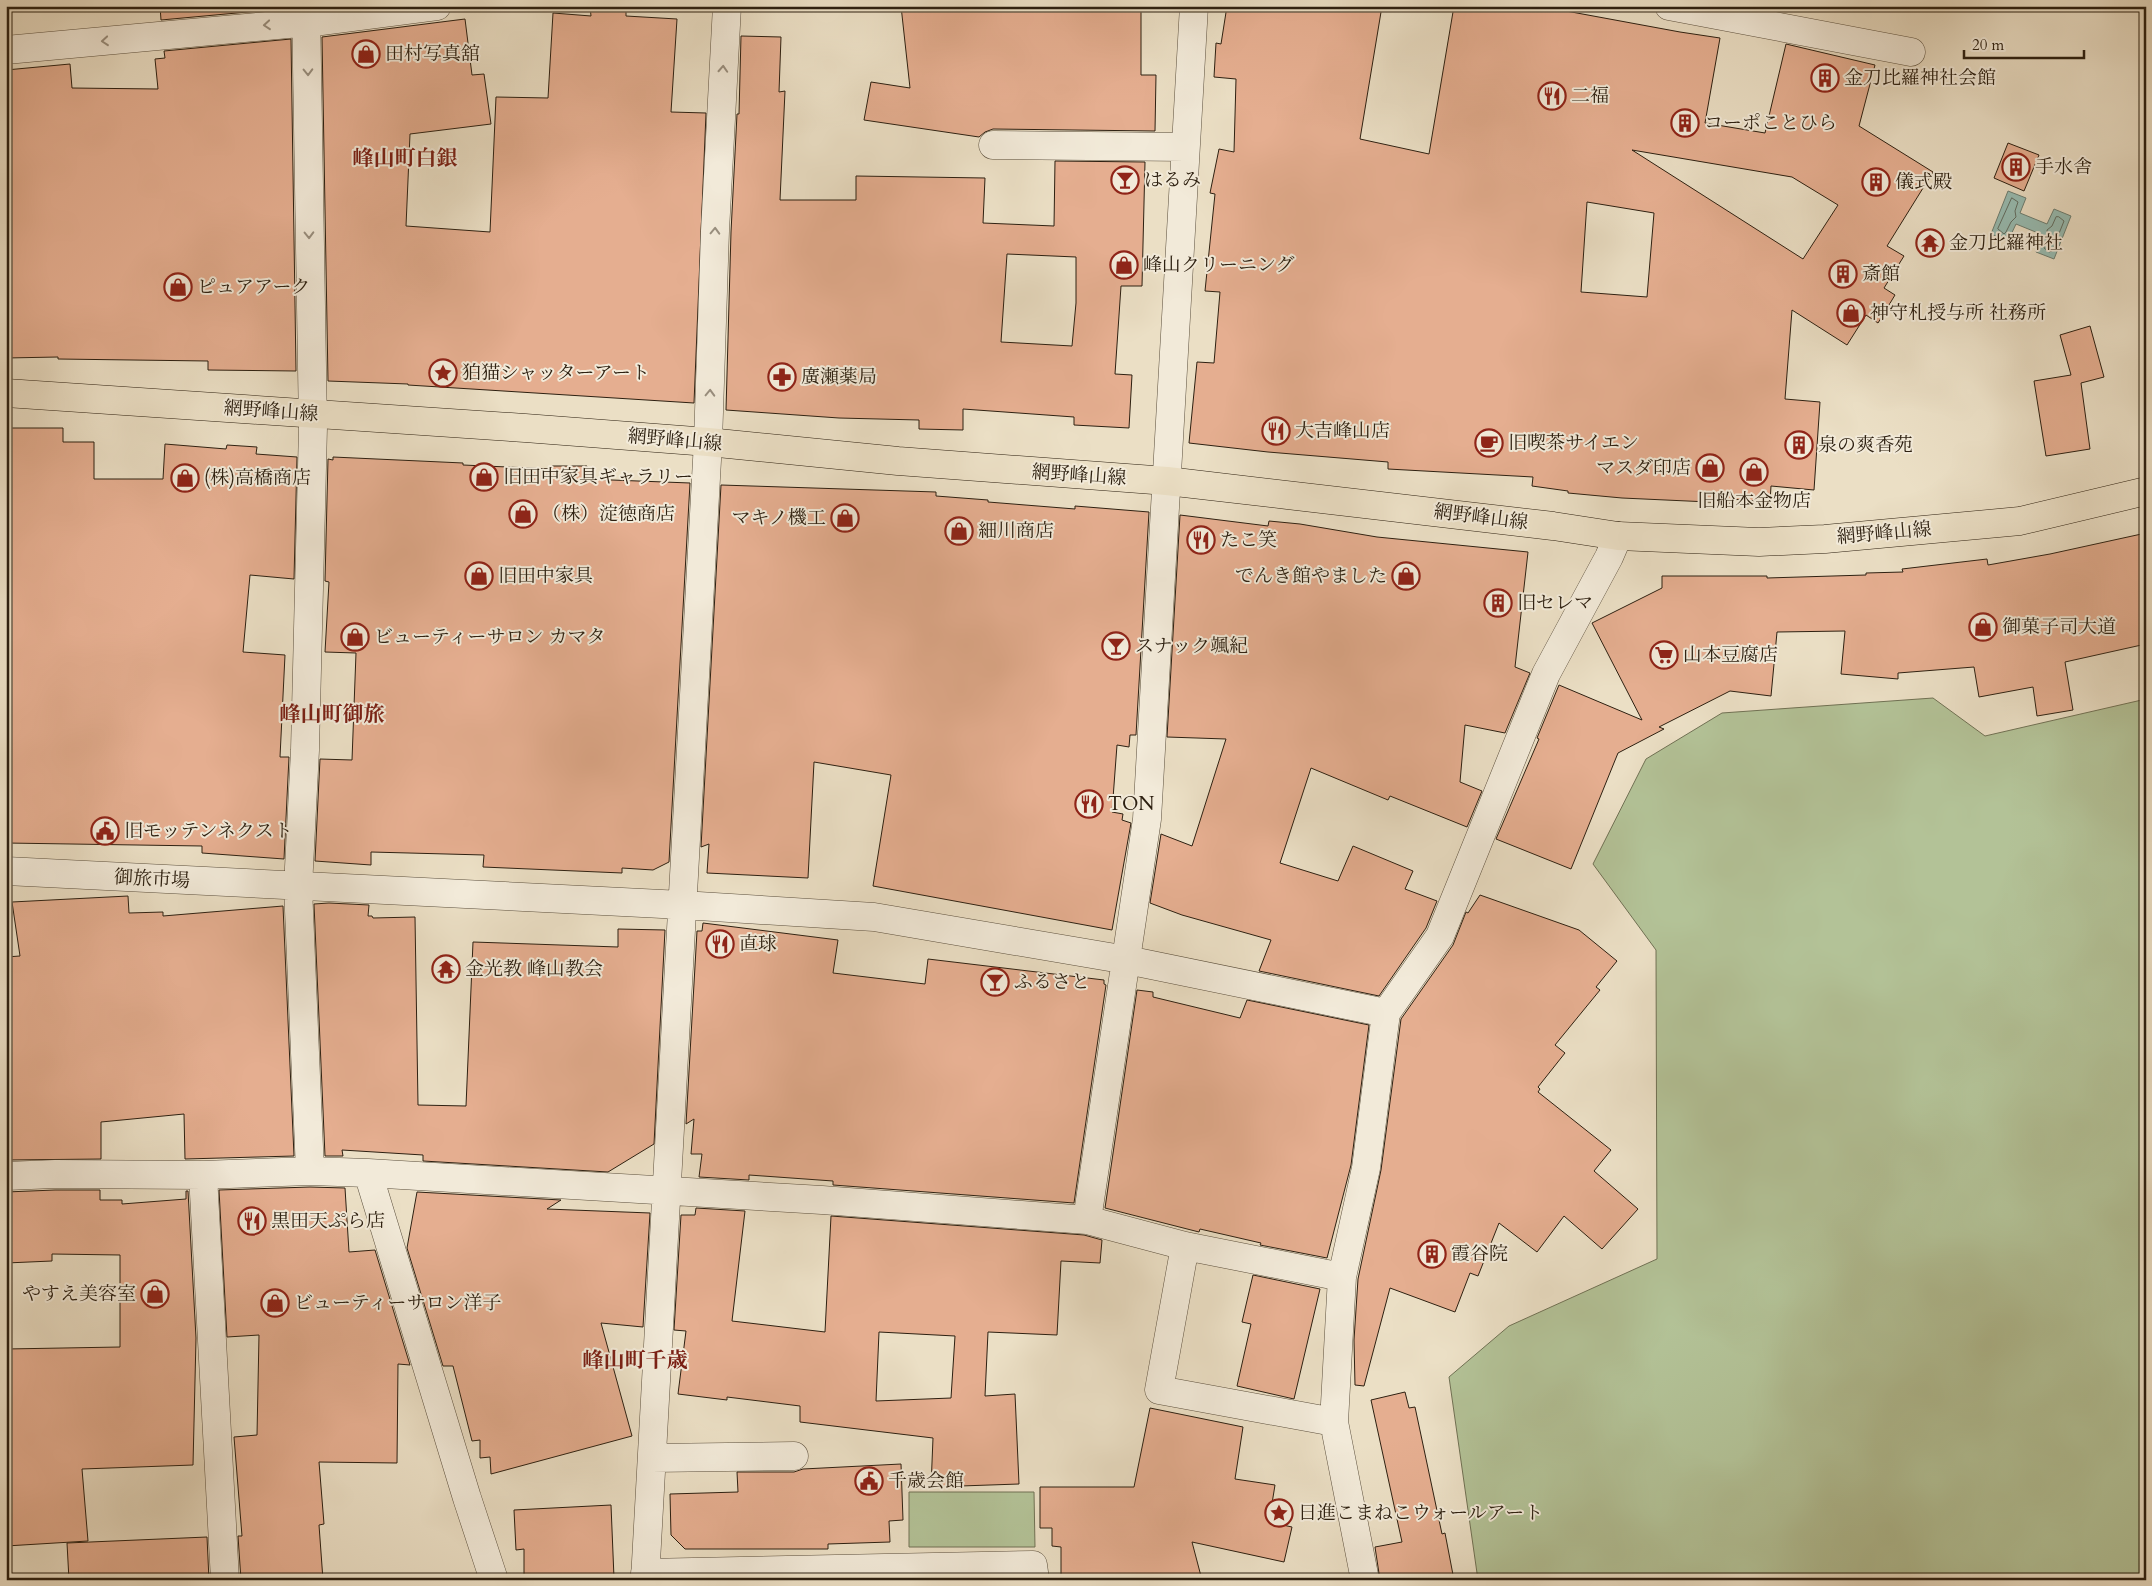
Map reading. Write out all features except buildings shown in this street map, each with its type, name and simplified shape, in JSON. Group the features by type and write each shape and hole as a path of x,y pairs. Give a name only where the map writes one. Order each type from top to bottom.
{"main road":[{"name":"網野峰山線","path":"6,393 525,428 708,442 898,461 1153,480 1543,524 1618,536 1759,542 1825,539 2020,521 2146,491"}],"street":[{"path":"6,50 307,14 437,6"},
{"path":"726,6 715,231 708,442 645,1576 1033,1565 1035,1580"},
{"path":"1087,1220 1147,819 1153,480 1185,148 1194,6"},
{"path":"1669,6 1727,11 1911,52"},
{"path":"307,14 311,414 313,426 305,750 298,887 310,1171"},
{"path":"993,145 1185,148"},
{"path":"1365,1580 1334,1422 1342,1277 1366,1168 1386,1013 1440,936 1546,674 1609,557 1618,536"},
{"name":"御旅市場","path":"6,871 682,905 874,917 1127,960 1386,1013"},
{"path":"6,1176 55,1174 203,1175 310,1171 368,1173 1087,1220 1185,1246 1342,1277"},
{"path":"368,1173 467,1498 494,1580"},
{"path":"203,1175 225,1580"},
{"path":"1185,1246 1159,1390 1334,1422"},
{"path":"652,1458 794,1456"}],"green space":[{"path":"1933,698 1985,736 2146,699 2146,1580 1478,1580 1449,1377 1509,1326 1657,1259 1656,950 1593,864 1646,759 1722,713"},
{"path":"909,1492 1034,1492 1035,1547 909,1547"}],"water":[{"path":"2008,191 2026,198 2020,213 2047,224 2054,209 2071,216 2054,259 2036,252 2043,235 2016,224 2008,241 1991,234"}],"place":[{"name":"田村写真舘","path":"366,54"},
{"name":"金刀比羅神社会館","path":"1825,78"},
{"name":"二福","path":"1552,96"},
{"name":"コーポことひら","path":"1685,123"},
{"name":"手水舎","path":"2016,167"},
{"name":"はるみ","path":"1125,180"},
{"name":"儀式殿","path":"1876,182"},
{"name":"金刀比羅神社","path":"1930,243"},
{"name":"峰山クリーニング","path":"1124,265"},
{"name":"斎館","path":"1843,274"},
{"name":"ピュアアーク","path":"178,287"},
{"name":"神守札授与所 社務所","path":"1851,313"},
{"name":"狛猫シャッターアート","path":"443,373"},
{"name":"廣瀬薬局","path":"782,377"},
{"name":"大吉峰山店","path":"1276,431"},
{"name":"旧喫茶サイエン","path":"1489,443"},
{"name":"泉の爽香苑","path":"1799,445"},
{"name":"マスダ印店","path":"1710,468"},
{"name":"旧船本金物店","path":"1754,472"},
{"name":"旧田中家具ギャラリー","path":"484,477"},
{"name":"(株)高橋商店","path":"185,478"},
{"name":"（株）淀徳商店","path":"523,514"},
{"name":"マキノ機工","path":"845,518"},
{"name":"細川商店","path":"959,531"},
{"name":"たこ笑","path":"1201,540"},
{"name":"旧田中家具","path":"479,576"},
{"name":"でんき館やました","path":"1406,576"},
{"name":"旧セレマ","path":"1498,603"},
{"name":"御菓子司大道","path":"1983,627"},
{"name":"ビューティーサロン カマタ","path":"355,637"},
{"name":"スナック颯紀","path":"1116,646"},
{"name":"山本豆腐店","path":"1664,655"},
{"name":"TON","path":"1089,804"},
{"name":"旧モッテンネクスト","path":"105,831"},
{"name":"直球","path":"720,944"},
{"name":"金光教 峰山教会","path":"446,969"},
{"name":"ふるさと","path":"995,982"},
{"name":"黒田天ぷら店","path":"252,1221"},
{"name":"霞谷院","path":"1432,1254"},
{"name":"やすえ美容室","path":"155,1294"},
{"name":"ビューティーサロン洋子","path":"275,1303"},
{"name":"千歳会館","path":"869,1481"},
{"name":"日進こまねこウォールアート","path":"1279,1513"}],"district":[{"name":"峰山町白銀","path":"405,158"},
{"name":"峰山町御旅","path":"332,714"},
{"name":"峰山町千歳","path":"635,1360"}]}
